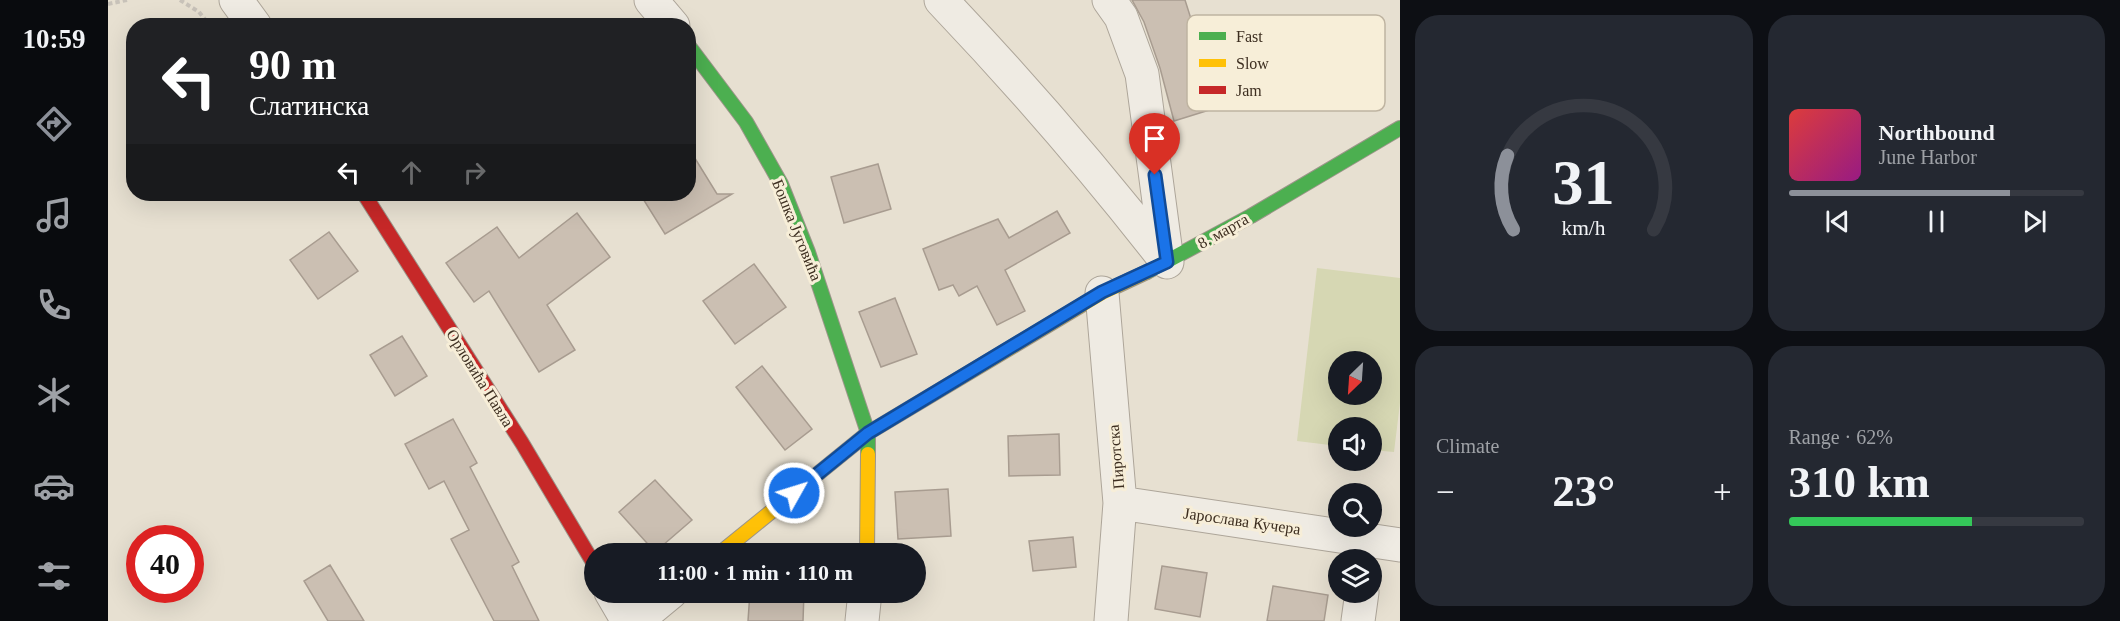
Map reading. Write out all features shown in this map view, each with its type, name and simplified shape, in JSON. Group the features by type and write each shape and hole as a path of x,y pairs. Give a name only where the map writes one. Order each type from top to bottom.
{"street":[{"path":"236,0 249,18"},
{"path":"651,0 666,18"},
{"path":"941,0 1005,68 1106,184 1167,262"},
{"path":"1109,0 1121,16 1142,74 1167,262"},
{"name":"Бошка Југовића","path":"696,56 746,122 781,184 808,252 868,433 867,543"},
{"name":"8. марта","path":"733,543 868,433 1102,292 1167,262 1251,216 1400,128"},
{"name":"Орловића Павла","path":"368,201 522,443 584,547"},
{"name":"Пиротска","path":"1102,292 1120,503 1111,621"},
{"name":"Јарослава Кучера","path":"1120,503 1379,548"},
{"path":"617,603 628,621"},
{"path":"636,621 658,603"},
{"path":"862,621 864,603"},
{"path":"1358,621 1360,603"}],"path":[{"path":"108,4 127,0"},
{"path":"180,0 204,18"}],"green space":[{"path":"1317,268 1400,278 1400,403 1394,452 1382,451 1382,417 1328,417 1328,445 1297,441"}],"building":[{"path":"1132,0 1185,0 1190,15 1187,15 1187,111 1206,111 1174,121 1160,68 1144,22"},
{"path":"696,160 717,194 732,194 665,234 644,201 696,201"},
{"path":"878,164 891,209 844,223 831,177"},
{"path":"1057,211 1070,233 1005,270 1025,311 997,325 977,286 959,296 953,285 939,290 923,249 998,219 1009,238"},
{"path":"577,213 610,257 547,305 575,350 539,372 489,291 474,302 446,263 497,227 519,258"},
{"path":"329,232 358,271 318,299 290,260"},
{"path":"754,264 786,307 735,344 703,301"},
{"path":"895,298 917,354 881,367 859,312"},
{"path":"402,336 427,376 395,396 370,355"},
{"path":"762,366 812,429 785,450 736,387"},
{"path":"453,419 477,463 470,467 519,562 512,566 539,621 494,621 451,539 469,530 444,481 429,489 405,444"},
{"path":"1059,434 1060,475 1009,476 1008,436"},
{"path":"655,480 692,520 665,543 647,543 619,512"},
{"path":"948,489 951,536 898,539 895,492"},
{"path":"1073,537 1076,567 1033,571 1029,541"},
{"path":"330,565 364,621 328,621 304,581"},
{"path":"1162,566 1207,573 1200,617 1155,609"},
{"path":"1273,586 1328,595 1324,621 1267,621"},
{"path":"749,603 804,603 803,621 748,621"}],"traffic: fast":[{"path":"696,56 746,122 781,184 808,252 868,433 868,454"},
{"path":"1147,272 1251,216 1400,128"}],"traffic: slow":[{"path":"733,543 868,433 1102,293 1147,272"},
{"path":"867,543 868,454"}],"traffic: jam":[{"path":"368,201 522,443 584,547"}],"route":[{"path":"794,493 868,433 1102,292 1167,262 1155,175"}]}
